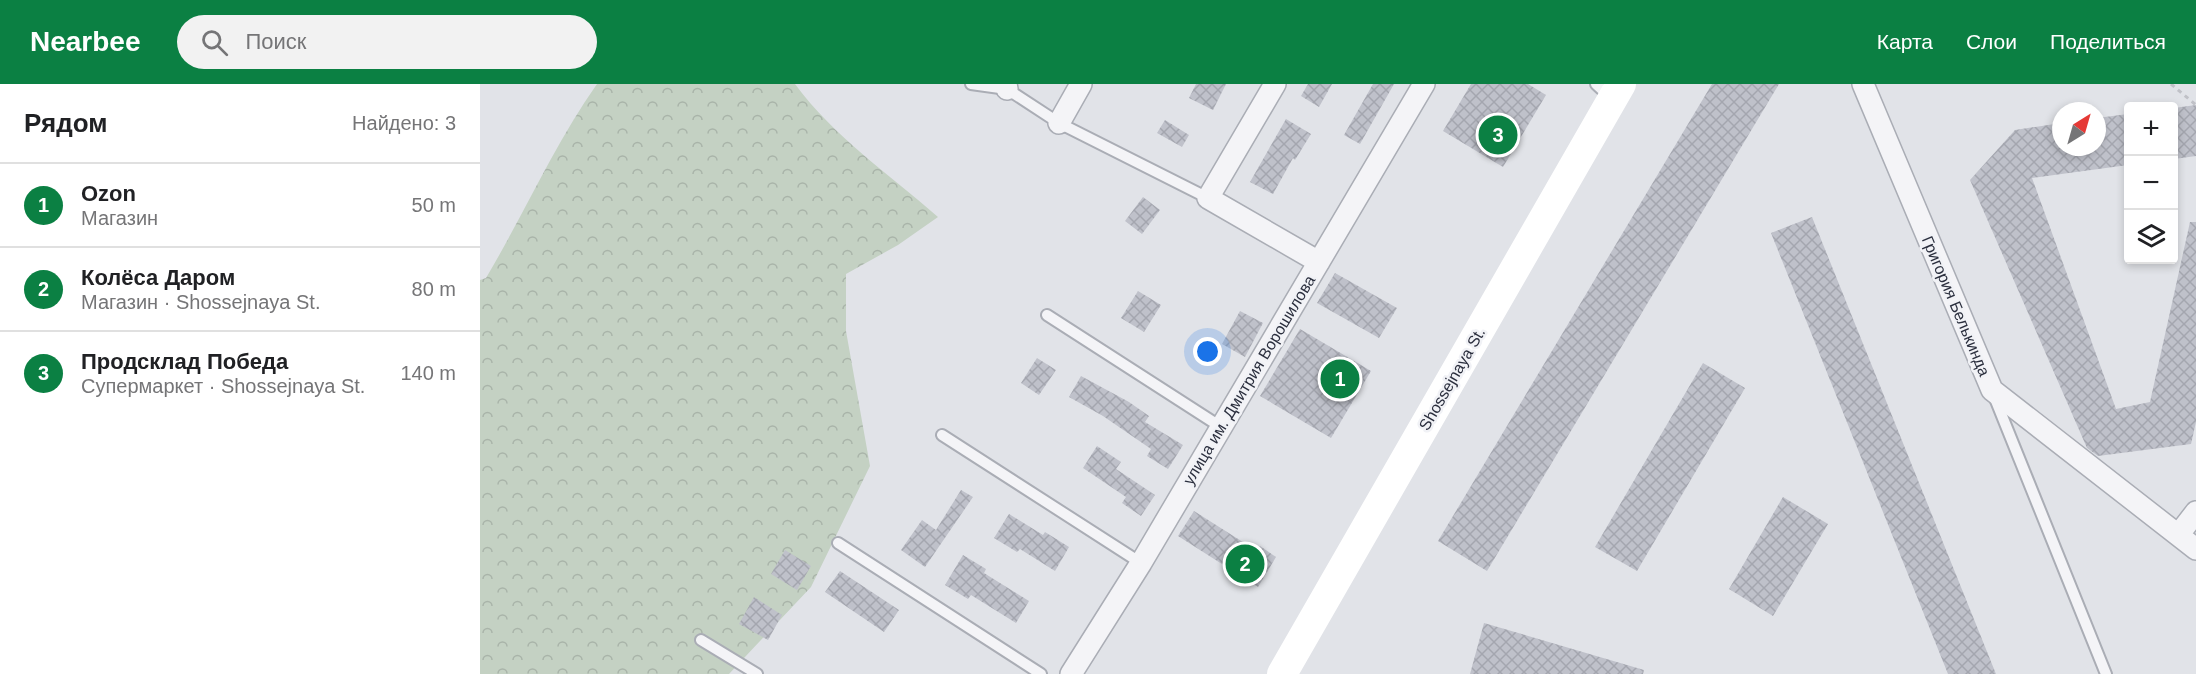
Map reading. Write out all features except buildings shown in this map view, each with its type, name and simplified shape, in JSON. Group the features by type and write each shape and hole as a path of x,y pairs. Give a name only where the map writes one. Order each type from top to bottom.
{"street":[{"path":"1059,123 1081,84"},
{"path":"1275,84 1208,198 1319,262"},
{"name":"улица им. Дмитрия Ворошилова","path":"1071,674 1141,563 1424,84"},
{"name":"Григория Белькинда","path":"1863,84 1992,390 2196,549"},
{"name":"Shossejnaya St.","path":"1282,674 1610,89"},
{"path":"2179,534 2196,512"}],"lane":[{"path":"971,84 1007,86 1059,123 1208,198"},
{"path":"1047,315 1221,427"},
{"path":"1992,390 2106,674"},
{"path":"942,435 1141,563"},
{"path":"838,543 1041,674"},
{"path":"701,640 757,674"}],"path":[{"path":"2170,84 2196,105"}],"green space":[{"path":"597,84 795,84 844,138 938,217 898,245 846,274 846,331 870,466 811,587 729,674 480,674 480,280 486,278 553,155"}],"place":[{"name":"Продсклад Победа","path":"1498,135"},
{"name":"Ozon","path":"1340,379"},
{"name":"Колёса Даром","path":"1245,564"}]}
